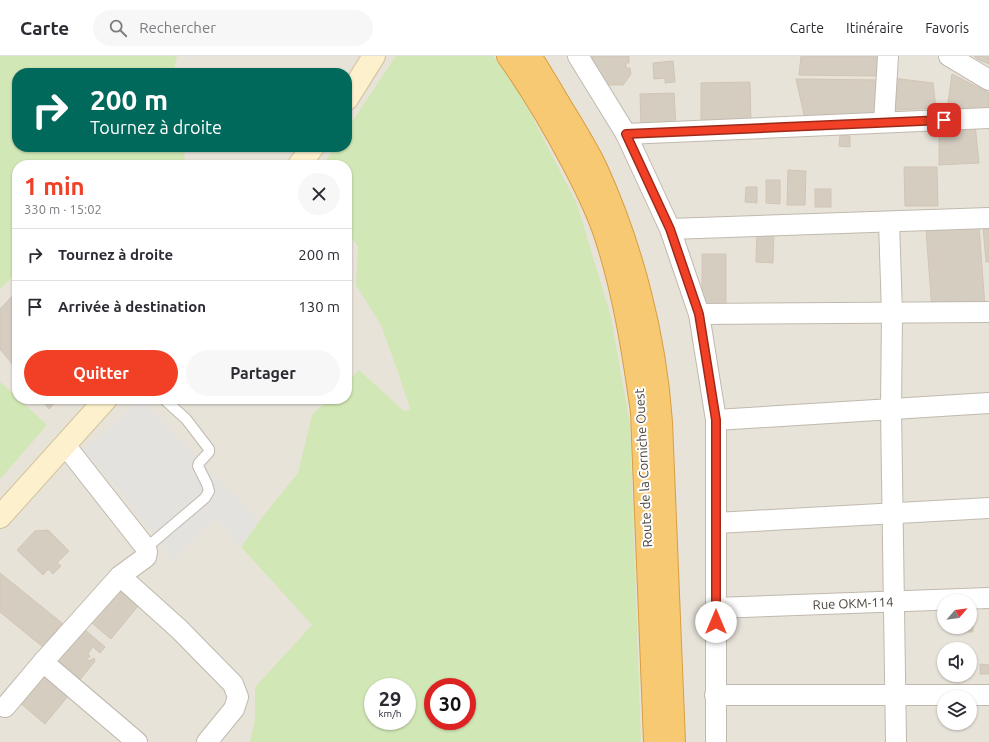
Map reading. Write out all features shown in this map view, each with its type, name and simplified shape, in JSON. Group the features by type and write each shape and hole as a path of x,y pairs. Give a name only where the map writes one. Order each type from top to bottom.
{"highway":[{"name":"Route de la Corniche Ouest","path":"508,56 531,89 552,124 589,193 606,236 616,272 637,377 642,412 656,742"},
{"name":"Route de la Corniche Ouest","path":"530,56 582,141 596,169 622,234 643,309 658,384 661,422 674,742"}],"main road":[{"path":"352,91 374,56"},
{"path":"303,160 309,152"},
{"path":"0,517 102,404"}],"street":[{"path":"578,56 626,134 670,229 699,314 716,420 716,742"},
{"path":"884,122 888,56"},
{"path":"950,56 989,80"},
{"path":"626,134 989,118"},
{"path":"670,229 989,218"},
{"path":"889,222 892,313 891,408 896,742"},
{"path":"699,314 989,312"},
{"path":"716,420 989,403"},
{"path":"5,707 120,576 146,557 146,548 65,445"},
{"path":"716,523 989,508"},
{"path":"120,576 178,629 233,684 238,697 234,709 206,742"},
{"name":"Rue OKM-114","path":"716,608 989,598"},
{"path":"43,662 138,742"},
{"path":"715,695 989,695"}],"lane":[{"path":"146,548 205,498 209,491 198,466 209,452 209,449 186,419 170,404"}],"shaded area":[{"path":"0,56 989,56 989,742 0,742"},
{"path":"135,404 146,404 259,521 241,547 215,517 174,561 121,492 84,450"}],"green space":[{"path":"0,56 177,56 174,68 12,68 12,152 184,152 185,160 12,160 12,277 0,289"},
{"path":"396,56 493,56 518,89 577,204 611,317 630,424 641,742 250,742 255,719 255,687 312,625 241,547 259,521 298,473 312,415 324,404 352,404 352,376 359,370 404,411 410,409 381,325 356,285 358,247 352,238 352,160 326,160 332,152 352,152 352,122"},
{"path":"0,382 12,393 12,404 24,404 47,425 0,479"}],"building":[{"path":"592,56 629,56 629,63 626,63 626,68 630,68 631,74 623,85 602,85 594,70"},
{"path":"801,56 880,56 879,76 799,75"},
{"path":"974,56 989,56 989,64 977,59"},
{"path":"673,61 675,82 665,83 665,78 654,79 653,63"},
{"path":"952,74 989,93 989,115 950,115 947,109"},
{"path":"893,78 933,83 936,108 896,110"},
{"path":"796,79 882,80 880,116 805,119"},
{"path":"750,82 751,122 701,122 701,83"},
{"path":"674,93 676,127 641,128 640,94"},
{"path":"975,124 979,163 939,165 939,125"},
{"path":"840,135 850,136 850,147 839,146"},
{"path":"904,167 937,167 938,206 905,206"},
{"path":"788,170 806,171 805,205 787,205"},
{"path":"766,180 780,180 780,204 766,203"},
{"path":"746,187 757,187 757,203 745,202"},
{"path":"815,189 831,189 831,207 815,207"},
{"path":"979,226 985,307 932,311 926,230"},
{"path":"983,227 989,227 989,262 986,262"},
{"path":"757,230 774,231 773,263 756,262"},
{"path":"702,254 726,254 726,307 702,306"},
{"path":"12,296 12,364 0,349 0,309"},
{"path":"45,404 54,404 49,409"},
{"path":"48,530 69,551 57,563 61,566 53,574 48,569 43,575 17,550 35,531"},
{"path":"0,573 62,623 43,647 0,612"},
{"path":"114,587 138,606 111,639 87,619"},
{"path":"84,629 105,647 100,653 93,647 88,653 90,657 87,658 89,661 94,658 95,661 79,681 56,662"},
{"path":"980,664 989,665 989,674 980,674"},
{"path":"47,669 73,690 45,724 19,702"}],"route":[{"path":"716,622 716,420 699,314 670,229 626,134 944,120"}]}
